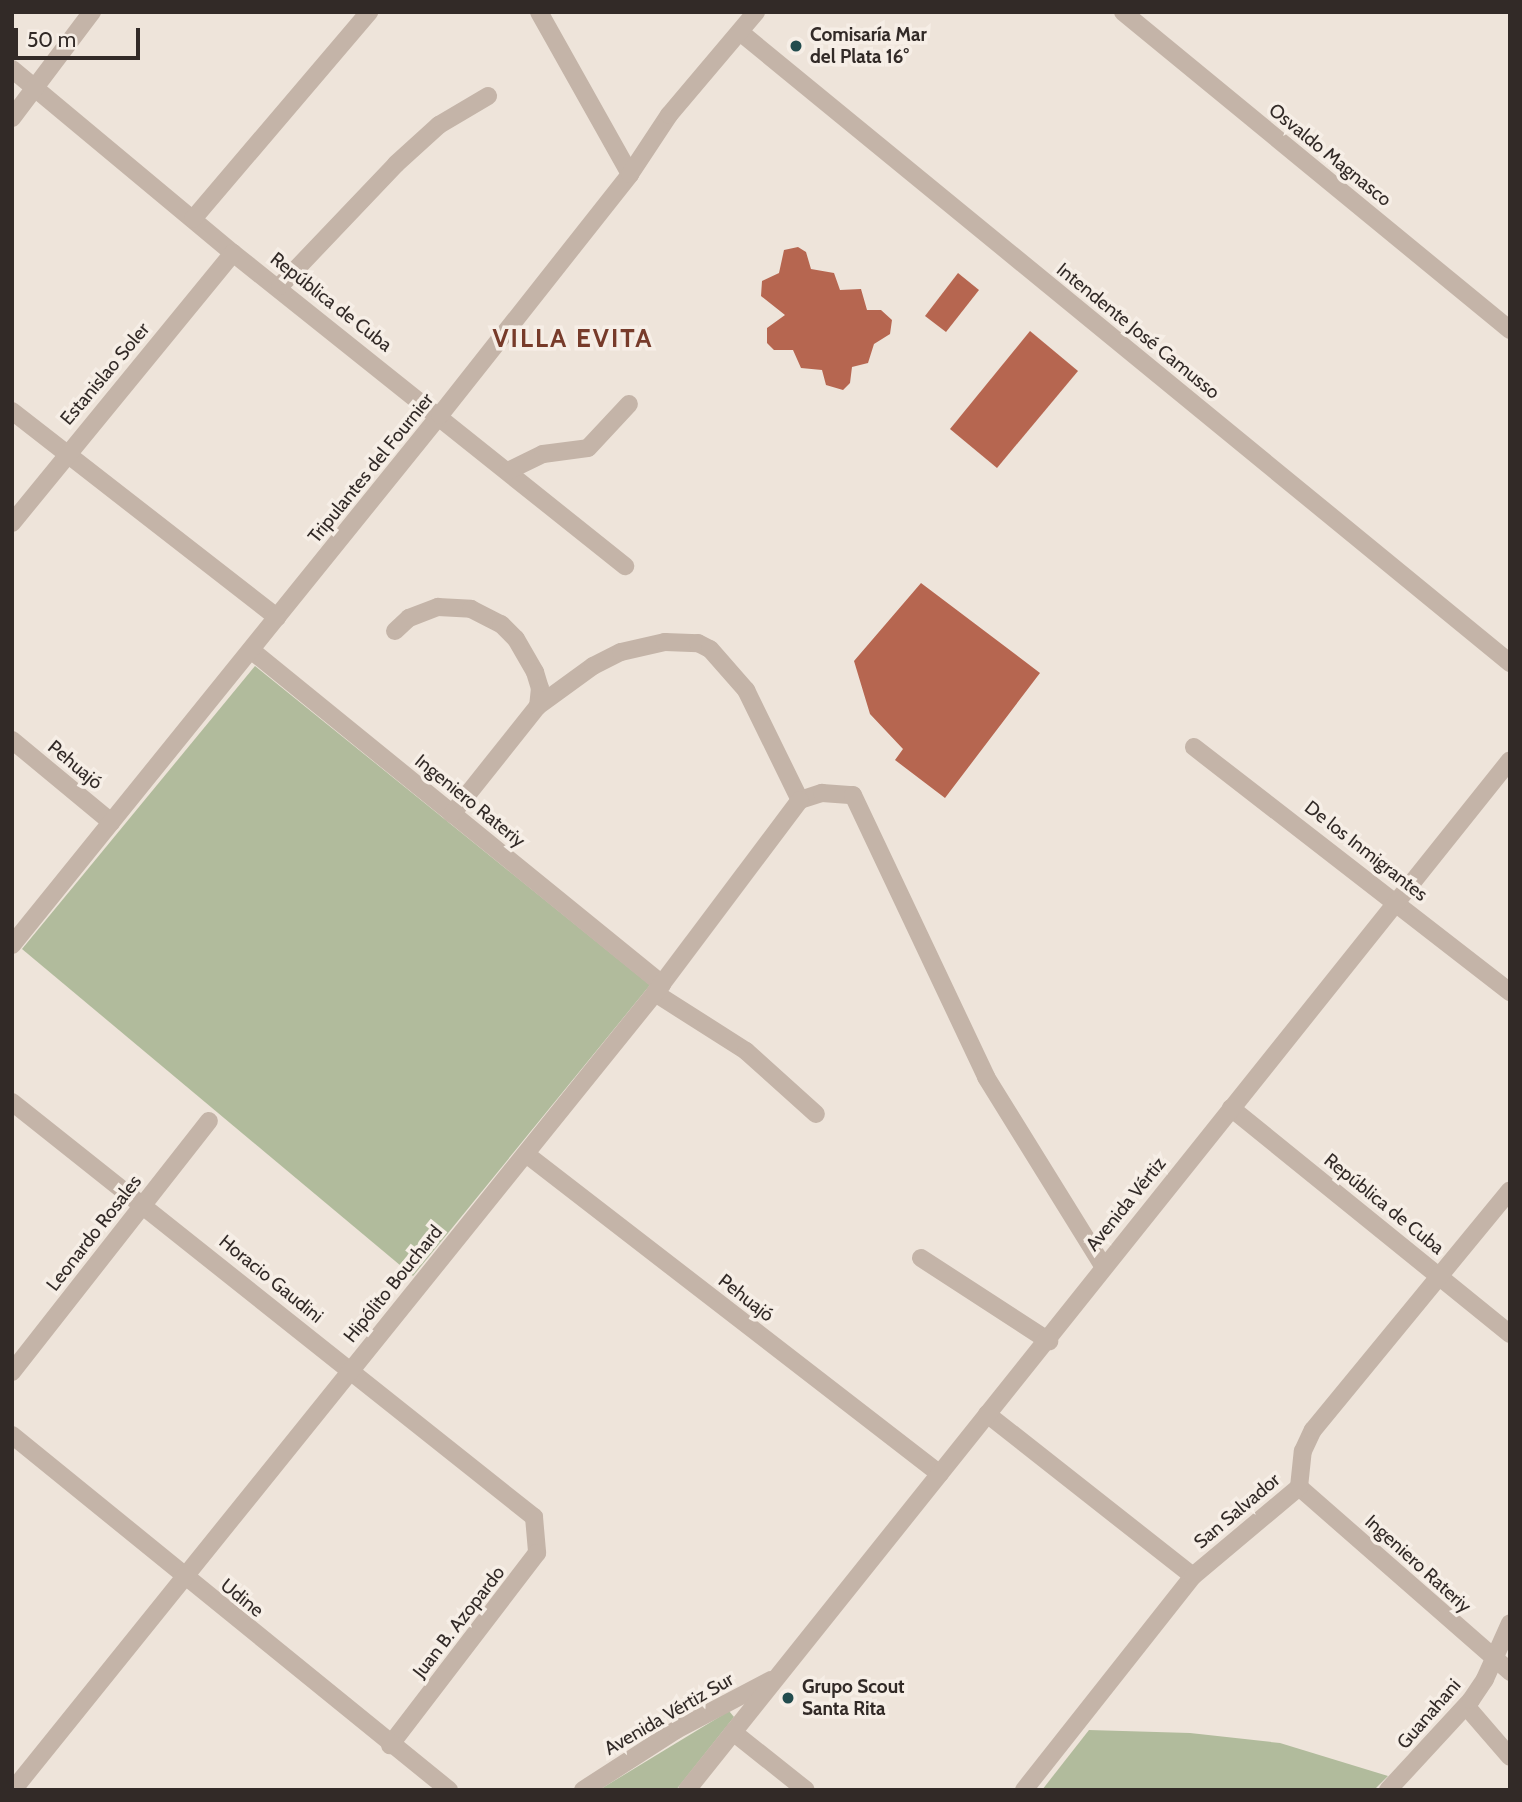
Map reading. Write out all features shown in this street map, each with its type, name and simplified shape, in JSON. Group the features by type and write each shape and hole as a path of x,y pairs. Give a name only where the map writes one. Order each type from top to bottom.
{"street":[{"path":"12,118 92,12"},
{"path":"193,219 369,12"},
{"path":"539,12 630,174"},
{"name":"Tripulantes del Fournier","path":"12,945 440,415 630,174 669,115 756,12"},
{"name":"Osvaldo Magnasco","path":"1123,12 1510,330"},
{"name":"Intendente José Camusso","path":"740,32 1510,663"},
{"name":"República de Cuba","path":"12,69 233,253 280,286 625,566"},
{"path":"280,286 404,156 439,125 488,96"},
{"name":"Estanislao Soler","path":"12,523 233,253"},
{"path":"509,471 543,454 588,448 629,404"},
{"path":"12,411 277,617"},
{"path":"395,632 409,618 438,607 471,609 501,624 526,652 535,672 537,706"},
{"path":"452,814 537,706 593,666 621,652 666,642 698,643 709,649 762,716 800,800 822,793 853,795 986,1077 1047,1182 1104,1266"},
{"name":"Ingeniero Rateriy","path":"251,650 452,814 658,989 746,1051 816,1114"},
{"name":"Pehuajó","path":"12,740 111,822"},
{"name":"De los Inmigrantes","path":"1194,747 1510,992"},
{"name":"Avenida Vértiz","path":"687,1790 987,1414 1049,1341 1104,1266 1510,760"},
{"name":"Hipólito Bouchard","path":"18,1785 658,989 800,800"},
{"name":"Horacio Gaudini","path":"12,1102 143,1203 534,1517"},
{"name":"República de Cuba","path":"1231,1108 1510,1334"},
{"name":"Leonardo Rosales","path":"12,1372 209,1121"},
{"name":"Pehuajó","path":"526,1154 940,1474"},
{"name":"San Salvador","path":"1024,1790 1193,1576 1299,1487 1303,1451 1313,1430 1441,1278 1510,1190"},
{"path":"921,1258 1049,1341"},
{"path":"987,1414 1193,1576"},
{"name":"Udine","path":"12,1435 183,1577 449,1790"},
{"name":"Ingeniero Rateriy","path":"1299,1487 1510,1672"},
{"name":"Juan B. Azopardo","path":"390,1745 537,1553 534,1517"},
{"name":"Guanahani","path":"1388,1790 1466,1706 1485,1679 1510,1623"},
{"name":"Avenida Vértiz Sur","path":"583,1790 676,1730 778,1676"},
{"path":"1466,1706 1510,1757"},
{"path":"733,1732 806,1790"}],"green space":[{"path":"255,666 650,985 413,1276 22,949"},
{"path":"729,1711 734,1717 676,1790 599,1790"},
{"path":"1089,1730 1190,1733 1280,1743 1388,1776 1374,1790 1042,1790"}],"building":[{"path":"798,247 806,252 811,269 834,273 840,290 861,289 867,310 881,310 892,320 890,334 874,344 868,363 852,367 850,383 843,390 826,385 822,370 801,368 793,350 774,350 767,343 767,328 785,315 761,296 762,281 779,273 784,250"},
{"path":"958,273 979,290 946,332 925,316"},
{"path":"1030,331 1078,371 997,468 950,429"},
{"path":"921,583 1040,673 945,798 895,760 903,749 870,714 854,661"}],"place":[{"name":"Comisaría Mar del Plata 16°","path":"796,46"},
{"name":"Grupo Scout Santa Rita","path":"788,1698"}],"district":[{"name":"VILLA EVITA","path":"573,339"}]}
